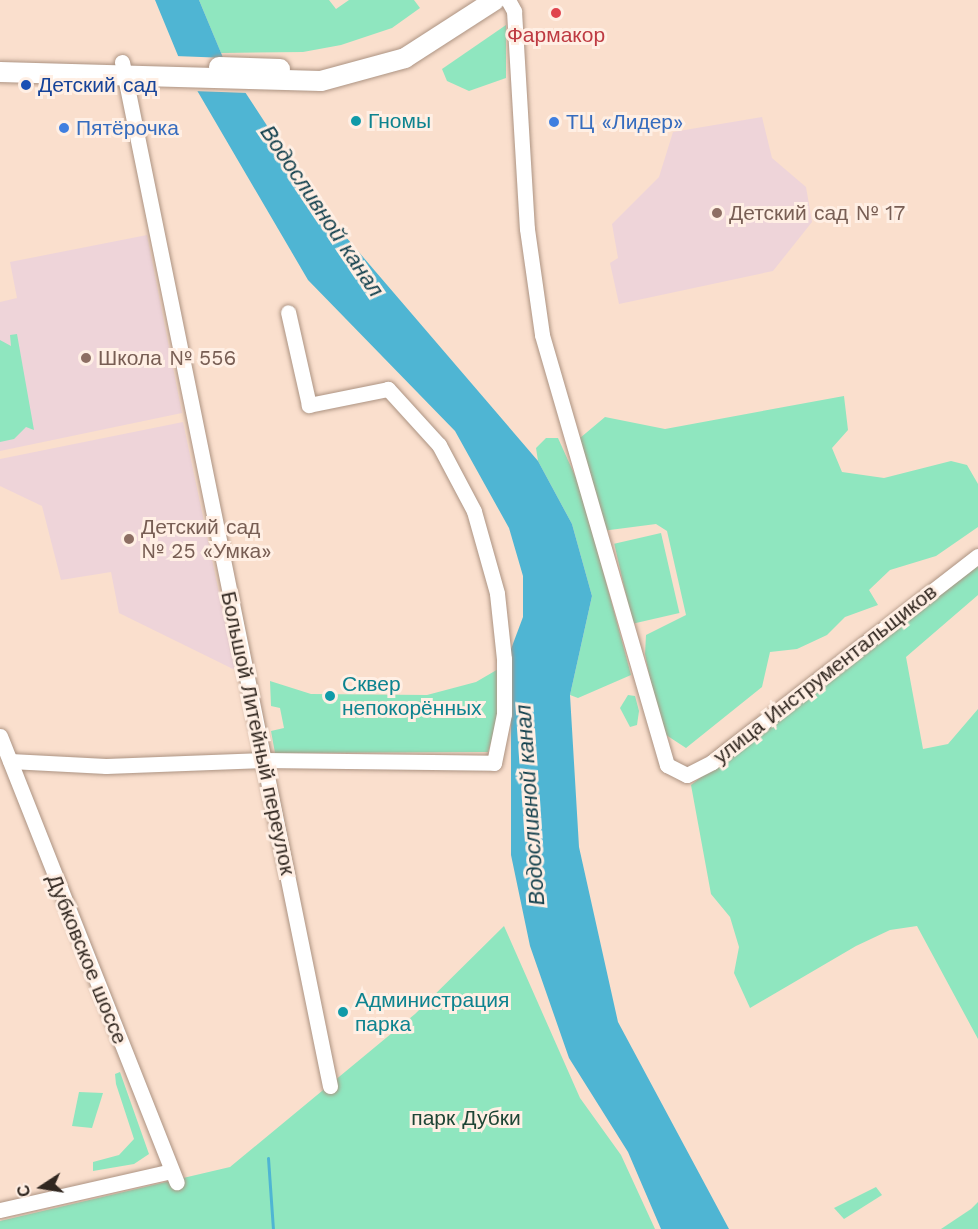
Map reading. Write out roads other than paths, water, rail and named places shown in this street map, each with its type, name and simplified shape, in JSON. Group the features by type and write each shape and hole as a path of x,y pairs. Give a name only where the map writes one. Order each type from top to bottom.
{"main road":[{"path":"244,75 352,62 401,46 472,0"},
{"path":"0,58 123,69 321,81 376,68 429,45 495,0"},
{"path":"0,72 123,69"}],"street":[{"name":"улица Инструментальщиков","path":"508,0 514,11 527,229 543,335 568,439 667,765 687,775 712,762 978,556"},
{"name":"Большой Литейный переулок","path":"123,69 330,1086"},
{"path":"10,761 106,766 264,760 494,762 504,714 504,659 497,593 474,511 439,445 388,389 309,405 288,312"},
{"name":"Дубковское шоссе","path":"0,736 174,1176 0,1210"}],"water":[{"name":"Водосливной канал","path":"155,0 199,0 224,60 321,208 538,461 572,524 592,596 570,695 579,847 618,1022 729,1229 661,1229 628,1152 569,1058 530,946 511,855 511,649 523,617 523,576 509,528 455,431 308,280 181,63"}],"waterway":[{"path":"268,1158 273,1229"}],"place":[{"name":"Фармакор","path":"556,13"},
{"name":"Детский сад","path":"26,85"},
{"name":"Гномы","path":"356,121"},
{"name":"ТЦ «Лидер»","path":"554,122"},
{"name":"Пятёрочка","path":"64,128"},
{"name":"Детский сад № 17","path":"717,213"},
{"name":"Школа № 556","path":"86,358"},
{"name":"Детский сад № 25 «Умка»","path":"129,539"},
{"name":"Сквер непокорённых","path":"330,696"},
{"name":"Администрация парка","path":"343,1012"}],"park label":[{"name":"парк Дубки","path":"466,1118"}]}
